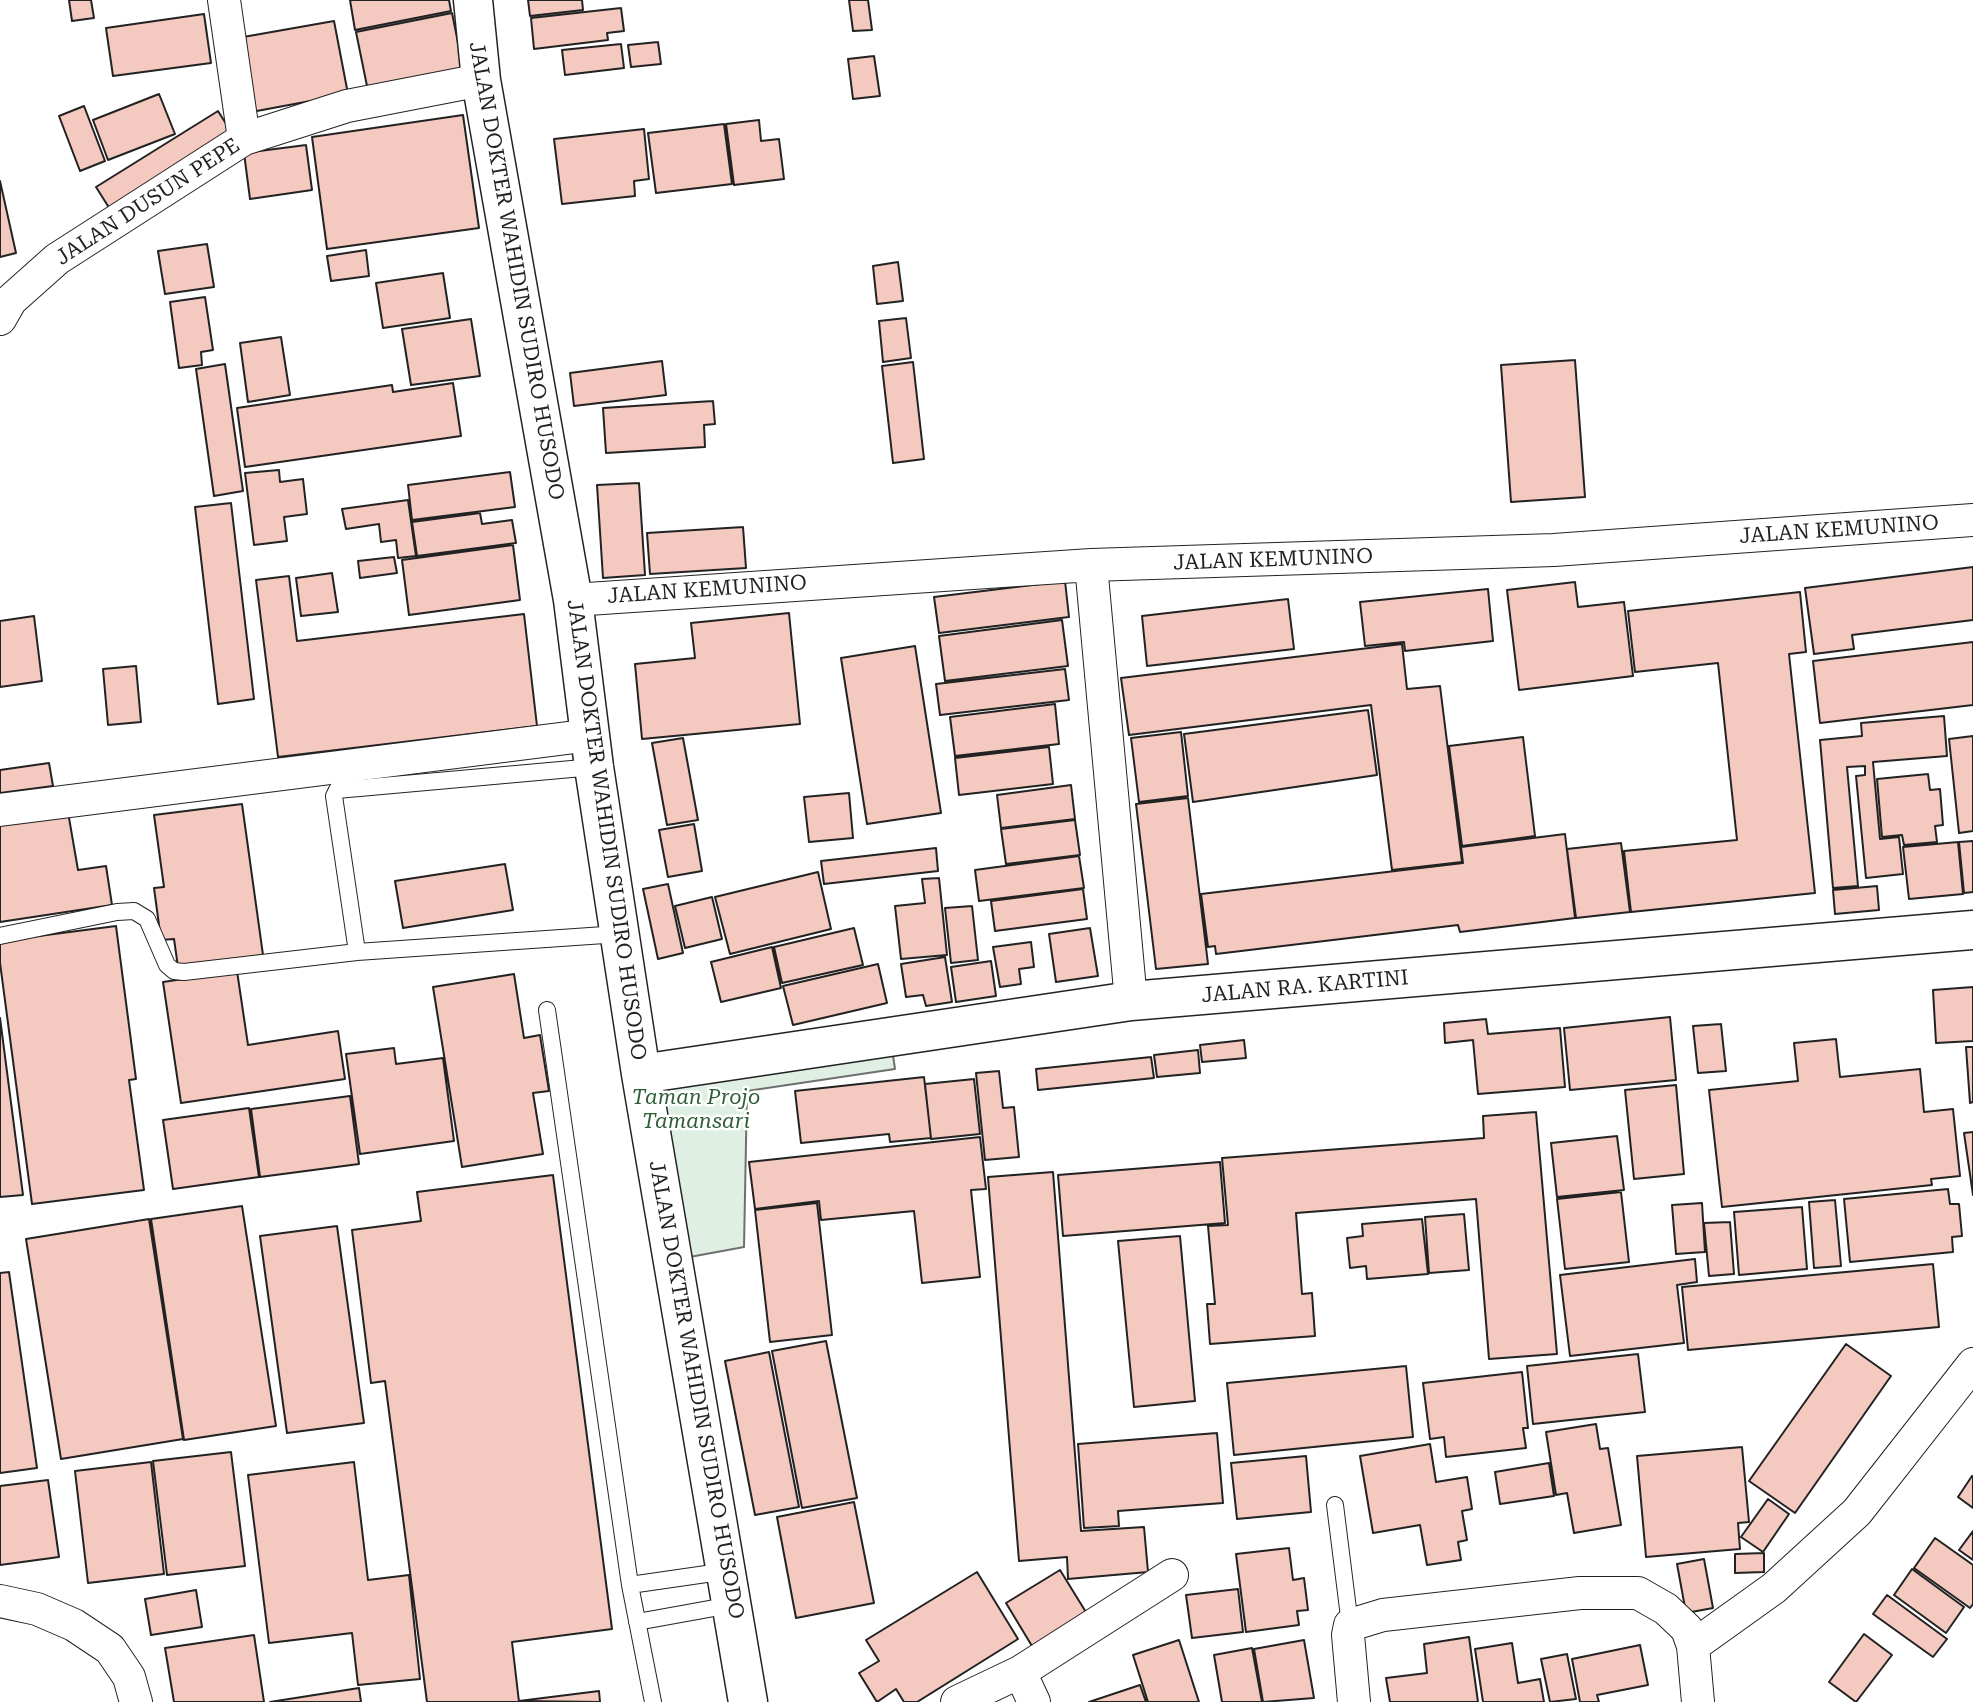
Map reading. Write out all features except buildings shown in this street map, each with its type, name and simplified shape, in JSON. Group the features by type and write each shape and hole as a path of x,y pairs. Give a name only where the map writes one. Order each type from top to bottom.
{"main road":[{"name":"JALAN DOKTER WAHIDIN SUDIRO HUSODO","path":"472,0 481,80 573,600 592,751 641,1074 748,1702"},
{"name":"JALAN RA. KARTINI","path":"641,1074 1131,1001 1973,930"}],"street":[{"path":"223,0 244,139"},
{"name":"JALAN DUSUN PEPE","path":"0,319 11,300 57,259 244,139 347,106 481,80"},
{"name":"JALAN KEMUNINO","path":"573,600 1091,565 1554,550 1973,520"},
{"path":"1091,565 1131,1001"},
{"path":"0,810 592,751"},
{"path":"1693,1646 1774,1588 1857,1512 1973,1364"},
{"path":"957,1702 1020,1672 1172,1575"},
{"path":"1354,1702 1348,1635 1350,1625 1396,1613 1580,1593 1638,1593 1666,1609 1686,1629 1693,1646 1698,1702"},
{"path":"0,1601 37,1609 74,1625 110,1649 129,1677 136,1702"},
{"path":"1020,1672 1034,1702"}],"lane":[{"path":"357,952 334,796 337,790 592,751"},
{"path":"0,936 117,912 134,911 146,919 160,955 174,971 357,952 619,934"},
{"path":"547,1010 630,1585 653,1702"},
{"path":"1335,1505 1350,1625"},
{"path":"630,1585 730,1588"},
{"path":"637,1622 730,1588"}],"green space":[{"name":"Taman Projo Tamansari","path":"888,1022 895,1069 747,1091 744,1247 668,1261 639,1070"}]}
